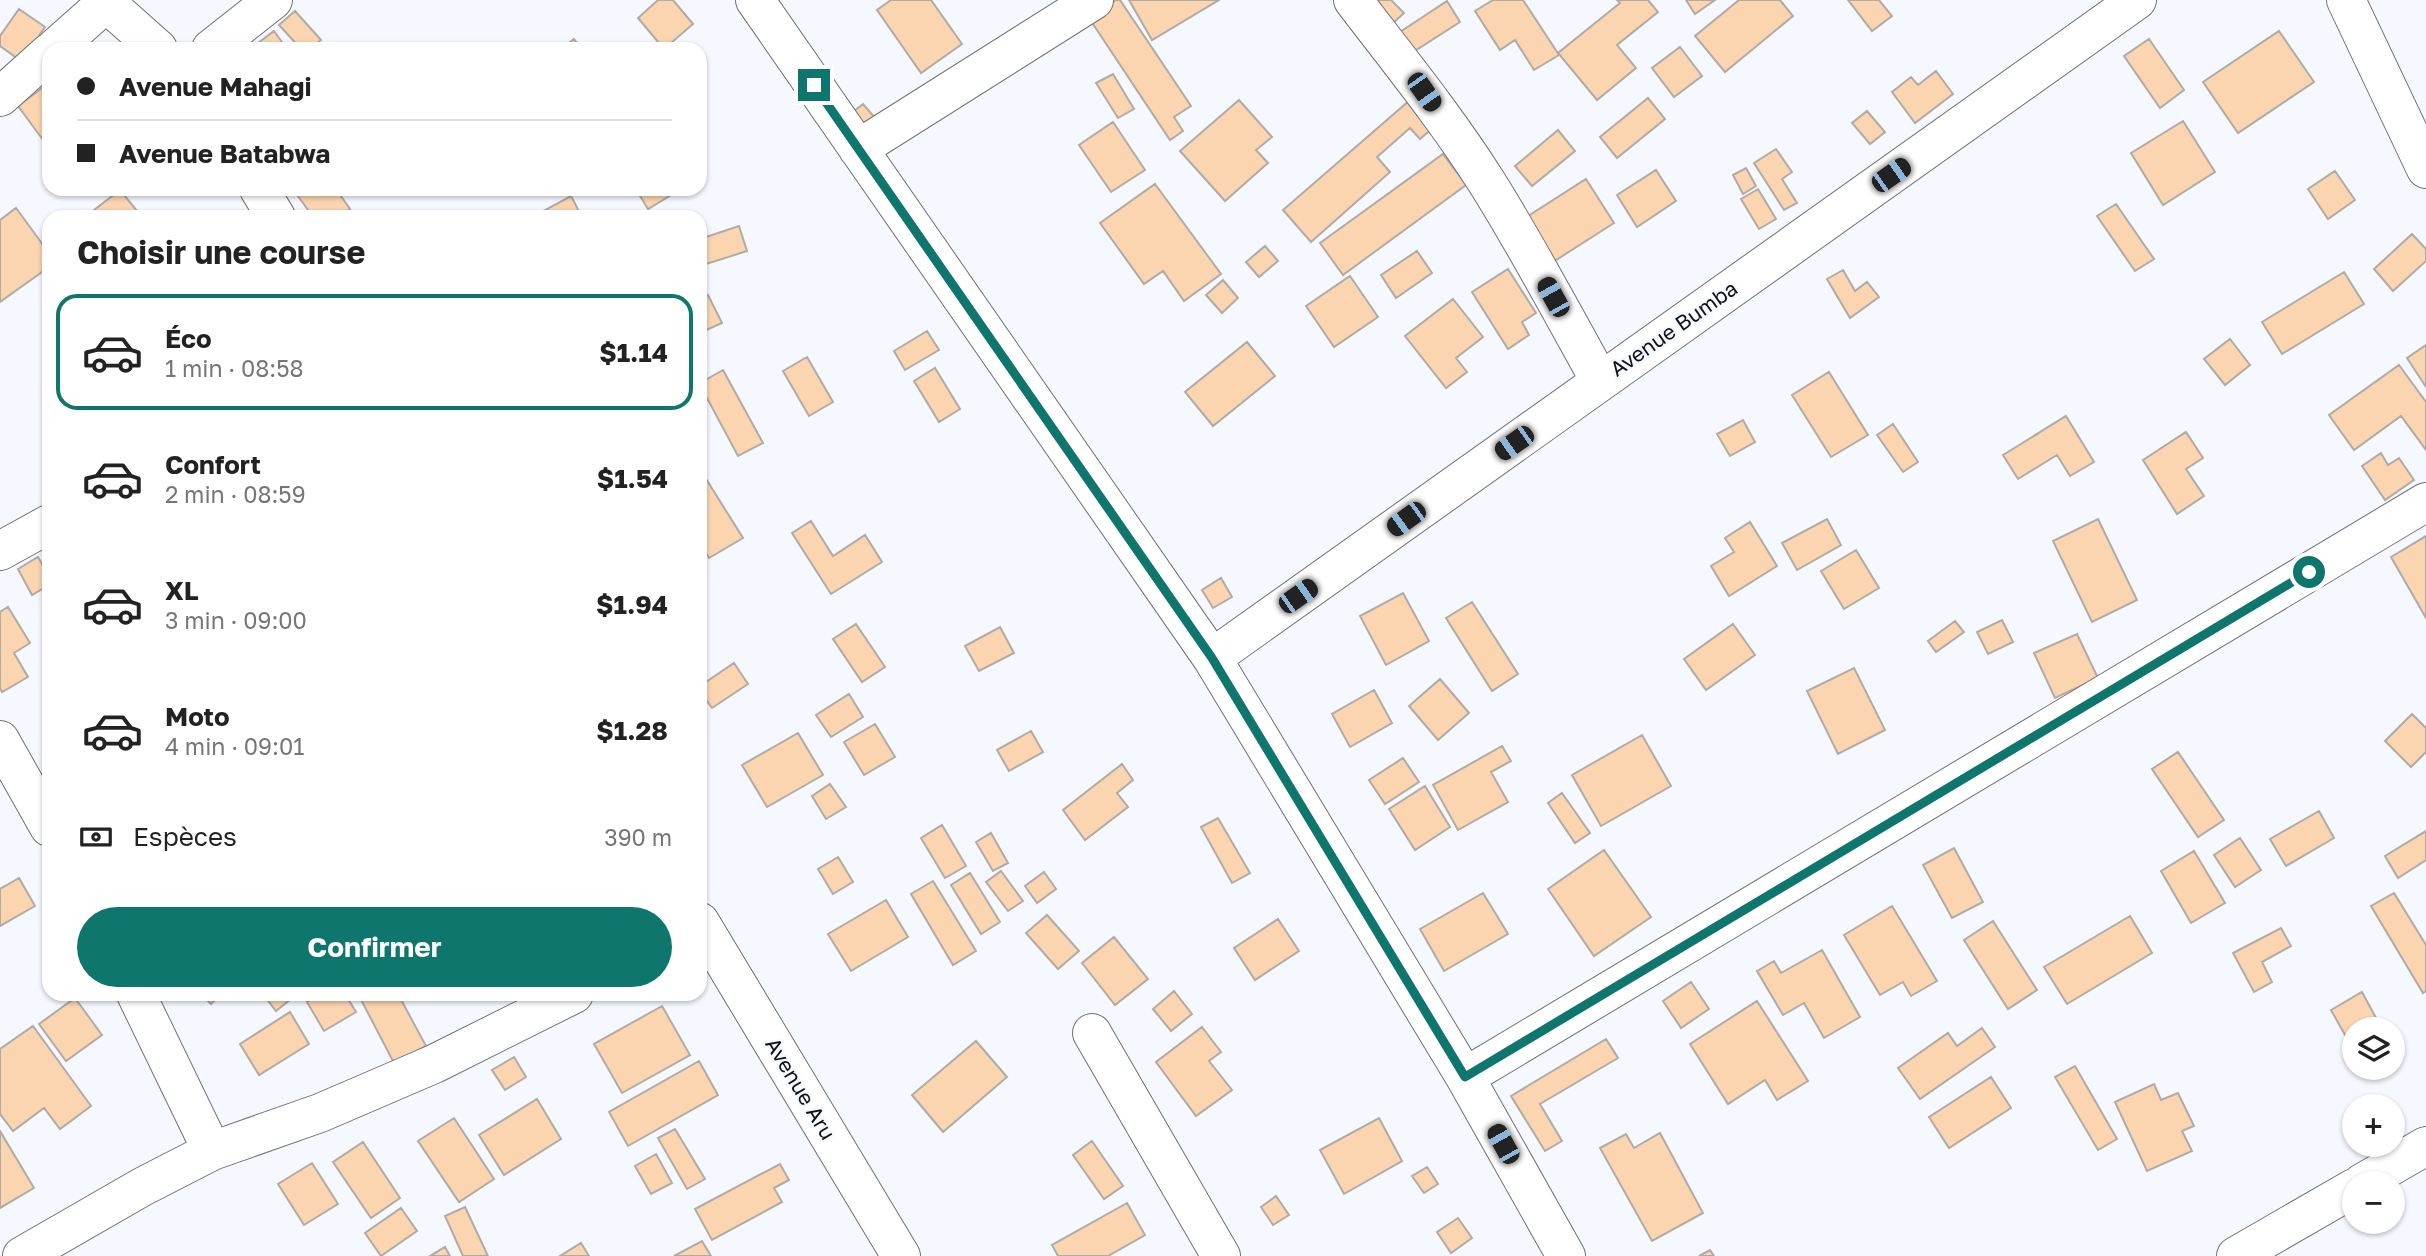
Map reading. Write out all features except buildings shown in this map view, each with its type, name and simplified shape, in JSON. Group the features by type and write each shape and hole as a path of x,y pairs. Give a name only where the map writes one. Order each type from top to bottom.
{"street":[{"path":"220,42 273,0"},
{"path":"755,0 1212,658 1465,1077 1566,1256"},
{"path":"858,149 1094,0"},
{"path":"1353,0 1424,92 1485,179 1600,381"},
{"name":"Avenue Bumba","path":"1212,658 2137,0"},
{"path":"2346,0 2426,169"},
{"path":"61,42 105,1 150,42"},
{"path":"0,97 42,59"},
{"path":"1465,1077 2426,502"},
{"path":"0,551 42,528"},
{"path":"0,740 42,815"},
{"name":"Avenue Aru","path":"707,935 901,1256"},
{"path":"139,1001 212,1151"},
{"path":"22,1256 142,1187 212,1151 320,1113 434,1065 560,1001"},
{"path":"1092,1033 1222,1256"},
{"path":"2383,1171 2426,1146"},
{"path":"2236,1256 2342,1195"}],"route":[{"path":"814,85 1212,658 1465,1077 2309,572"}]}
